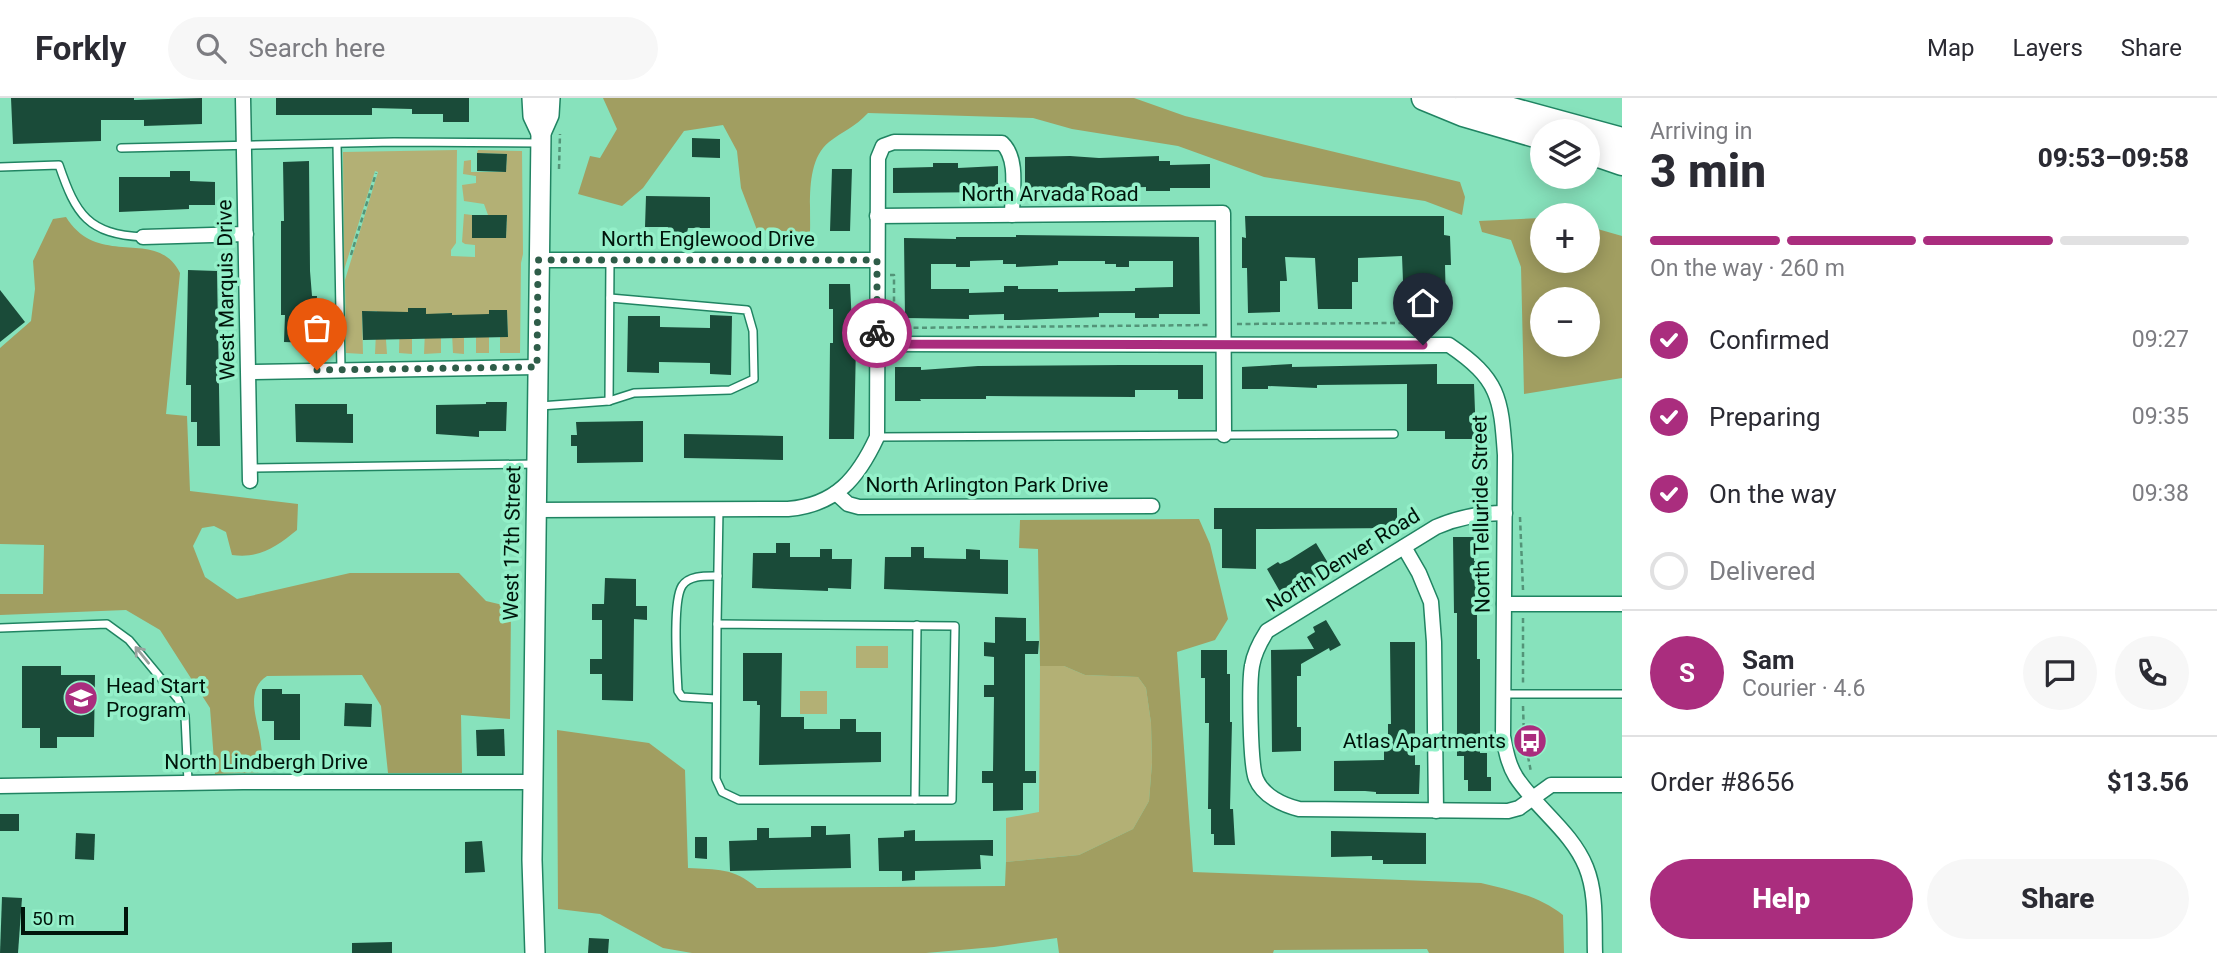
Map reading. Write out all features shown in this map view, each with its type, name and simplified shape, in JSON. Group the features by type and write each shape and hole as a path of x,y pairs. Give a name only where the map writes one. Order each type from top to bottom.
{"highway":[{"path":"1424,98 1463,114 1530,133"},
{"path":"1468,98 1622,140"},
{"path":"1600,155 1622,163"}],"main road":[{"name":"West 17th Street","path":"532,98 533,116 541,138"},
{"name":"West 17th Street","path":"535,953 532,860 538,260 541,138 549,115 550,98"}],"street":[{"name":"West Marquis Drive","path":"243,98 250,474"},
{"path":"836,493 857,475 877,437 878,159 883,146 894,142 1002,143 1010,150 1012,163 1012,215"},
{"name":"North Arvada Road","path":"877,216 1223,213 1223,343"},
{"path":"143,237 246,234"},
{"name":"North Englewood Drive","path":"538,260 877,260"},
{"path":"1223,343 1224,435"},
{"name":"North Telluride Street","path":"877,344 1449,345 1468,358 1486,375 1497,393 1503,427 1503,736 1508,761 1516,777 1572,842 1586,867 1594,895 1595,953"},
{"path":"249,372 537,367"},
{"name":"North Arlington Park Drive","path":"535,510 801,508 836,493 848,504 859,507 1153,506"},
{"name":"North Denver Road","path":"1505,513 1485,512 1460,517 1436,527 1267,631 1257,648 1252,667 1252,759 1256,780 1268,794 1282,804 1299,810 1507,811 1519,808 1550,785 1622,785"},
{"path":"1404,547 1431,602 1436,811"},
{"path":"1504,604 1622,604"},
{"name":"North Lindbergh Drive","path":"0,786 188,782 533,782"}],"lane":[{"path":"121,148 541,138"},
{"path":"337,144 341,370"},
{"path":"0,167 59,165 76,206 93,226 106,232 143,237"},
{"path":"608,401 610,260"},
{"path":"536,407 608,401 634,393 730,390 754,379 753,331 747,310 610,299"},
{"path":"877,437 1394,434"},
{"path":"250,474 536,464"},
{"path":"717,624 955,626 952,800 739,800 722,792 716,779 716,699 717,624 719,509"},
{"path":"716,699 682,697 678,691 677,608 682,586 694,577 718,576"},
{"path":"0,628 107,624 129,639 178,699 185,716 188,782"},
{"path":"915,800 917,625"},
{"path":"1503,694 1622,694"}],"path":[{"path":"340,284 376,173"},
{"path":"894,275 894,328 1207,325"},
{"path":"1236,324 1400,323 1441,332"},
{"path":"1520,520 1523,592"},
{"path":"1523,618 1523,688"},
{"path":"1523,701 1524,736 1533,777"}],"shaded area":[{"path":"603,98 1134,98 1185,116 1460,182 1465,197 1462,215 1425,201 1264,177 1178,146 1072,129 1033,118 868,113 829,142 816,160 811,184 810,232 757,230 741,188 737,151 723,125 684,131 643,188 622,206 578,194 590,156 600,158 617,129"},
{"path":"457,150 456,243 451,250 451,256 475,257 475,245 462,242 464,214 472,215 472,238 506,238 507,216 488,215 484,204 464,201 462,185 476,183 476,176 463,174 464,161 471,160 471,172 506,172 507,154 477,153 478,150 522,151 520,353 500,353 500,337 508,337 507,310 489,311 489,353 476,353 476,337 464,315 464,354 453,353 451,313 436,314 441,353 424,354 426,308 409,308 408,337 412,338 412,354 399,353 400,312 384,312 387,354 375,354 377,311 362,312 363,354 346,353 345,280 378,172 375,171 344,270 343,152"},
{"path":"66,217 79,233 94,242 157,252 170,259 180,273 166,414 187,416 190,491 298,504 297,530 274,546 251,555 232,555 226,532 214,526 202,528 193,546 205,577 237,599 350,573 459,573 486,601 511,607 510,719 461,715 462,773 388,773 381,706 362,675 267,676 257,688 254,702 264,772 215,774 210,708 160,630 126,610 0,615 0,594 43,594 44,545 0,544 0,348 31,321 35,289 33,261 53,219"},
{"path":"1530,219 1530,273 1600,273 1600,230 1622,236 1622,378 1524,394 1521,267 1511,240 1482,232 1479,221"},
{"path":"1199,519 1210,544 1228,619 1215,640 1177,652 1193,872 1481,883 1534,898 1563,915 1564,953 1429,953 1427,949 1274,950 1273,953 1059,953 1057,938 926,953 692,953 663,948 600,914 558,909 557,730 649,743 685,770 688,868 732,873 757,888 1005,886 1006,862 1079,855 1133,829 1149,801 1151,723 1146,688 1138,677 1085,675 1064,666 1040,666 1038,549 1019,548 1020,520"},
{"path":"856,646 888,646 888,668 856,668"},
{"path":"1040,666 1064,666 1085,675 1138,677 1146,688 1151,723 1149,801 1133,829 1079,855 1006,862 1006,818 1039,812"},
{"path":"800,691 827,691 827,714 800,714"}],"building":[{"path":"11,98 202,98 202,124 144,126 144,120 101,120 101,141 13,144"},
{"path":"276,98 469,98 469,122 443,122 443,114 412,114 412,109 372,108 372,115 276,115"},
{"path":"692,138 720,139 720,158 692,157"},
{"path":"477,153 507,154 506,172 477,171"},
{"path":"1159,156 1159,161 1170,161 1170,165 1210,164 1210,188 1170,188 1170,191 1146,191 1146,187 1110,188 1110,191 1025,191 1025,157"},
{"path":"309,161 310,271 312,296 317,296 314,343 284,342 285,315 281,315 283,162"},
{"path":"933,163 958,163 958,168 998,166 998,192 893,193 893,168 933,167"},
{"path":"832,169 852,169 850,231 830,231"},
{"path":"170,171 190,171 190,181 215,182 215,205 119,212 119,177 170,177"},
{"path":"646,196 710,197 710,228 688,228 687,233 667,233 668,227 645,227"},
{"path":"472,215 507,215 506,238 472,238"},
{"path":"1245,216 1444,216 1444,235 1450,236 1451,265 1445,265 1446,307 1409,307 1410,281 1403,281 1402,256 1358,258 1358,282 1352,282 1352,309 1318,309 1315,258 1285,257 1287,281 1280,281 1280,312 1248,313 1247,268 1242,268 1242,237 1246,238"},
{"path":"1199,237 1200,314 1159,314 1159,318 1135,318 1135,313 1099,313 1099,317 1019,320 1004,320 1004,314 969,315 969,319 905,318 904,238","holes":["1003,260 1003,264 1016,264 1016,267 1058,265 1058,261 1105,261 1105,264 1116,264 1116,267 1129,267 1129,261 1173,261 1173,287 1135,288 1135,291 1058,292 1058,289 1018,289 1018,286 1004,286 1004,292 969,293 969,289 931,289 931,264 970,267 970,261"]},
{"path":"188,270 217,271 220,446 197,446 197,422 191,422 191,385 186,385"},
{"path":"829,284 850,284 853,344 856,344 854,439 829,439 833,309 829,309"},
{"path":"0,290 25,322 0,342"},
{"path":"408,308 426,308 426,314 452,315 489,314 489,310 507,310 508,337 363,340 362,311 408,312"},
{"path":"710,315 732,316 731,375 710,374 710,363 659,362 659,373 627,372 628,316 660,316 660,327 710,328"},
{"path":"1292,364 1292,367 1437,364 1437,384 1474,384 1476,439 1445,439 1445,431 1407,431 1407,384 1317,385 1317,388 1268,386 1268,389 1242,389 1242,367"},
{"path":"1203,365 1203,399 1178,399 1178,390 1135,390 1135,397 986,396 986,399 895,401 895,367 921,367 921,370 978,366"},
{"path":"507,402 506,431 479,431 479,437 436,434 436,405"},
{"path":"295,404 347,404 347,414 353,414 353,443 296,442"},
{"path":"643,421 643,462 577,463 577,446 571,446 571,435 577,435 576,422"},
{"path":"684,434 783,436 783,460 684,458"},
{"path":"1214,508 1397,508 1397,528 1256,529 1256,569 1222,568 1222,529 1214,529"},
{"path":"1453,537 1474,537 1474,561 1478,561 1474,610 1477,610 1477,659 1480,659 1480,753 1487,753 1487,777 1491,777 1491,791 1468,791 1468,780 1464,780 1464,756 1457,756 1457,613 1454,613"},
{"path":"776,543 790,543 790,557 820,557 820,549 832,549 832,559 852,559 851,589 828,588 828,591 752,588 753,553 776,553"},
{"path":"1316,543 1331,568 1283,597 1267,569 1278,562 1280,564 1289,560"},
{"path":"911,547 924,547 924,558 966,559 966,549 980,550 980,559 1008,560 1008,594 884,589 885,557 911,557"},
{"path":"605,578 636,579 636,606 647,606 647,620 634,619 633,701 602,700 602,674 590,674 590,659 602,659 602,620 592,620 592,604 604,604"},
{"path":"995,617 1026,618 1026,641 1039,641 1038,654 1025,654 1025,771 1036,771 1036,783 1023,783 1023,810 993,811 993,783 982,783 982,771 993,771 994,697 984,697 984,685 994,685 994,657 984,656 984,642 995,643"},
{"path":"1326,620 1341,645 1330,651 1329,648 1301,664 1301,676 1297,676 1297,727 1301,727 1301,751 1272,752 1271,650 1314,649 1307,637 1315,632 1313,627"},
{"path":"1390,642 1415,642 1415,765 1420,765 1419,794 1334,791 1334,761 1384,760 1384,735 1388,735 1388,724 1391,724"},
{"path":"1201,650 1227,650 1232,722 1230,809 1233,809 1235,845 1214,845 1214,834 1211,834 1211,809 1208,809 1209,723 1205,723 1205,678 1201,678"},
{"path":"743,653 782,653 781,717 804,717 804,729 840,729 840,719 856,719 856,732 881,732 881,762 759,765 760,705 757,705 757,701 743,701"},
{"path":"22,666 61,666 61,675 95,675 94,737 57,737 57,748 40,748 40,728 22,728"},
{"path":"262,689 282,689 282,694 300,694 300,740 274,740 274,721 262,721"},
{"path":"345,703 372,704 371,727 344,726"},
{"path":"504,729 505,756 477,756 476,730"},
{"path":"0,814 19,814 19,831 0,831"},
{"path":"811,826 826,826 826,835 850,834 851,868 730,871 729,841 757,840 757,828 769,828 769,838 811,837"},
{"path":"915,830 915,841 993,840 993,856 980,855 981,869 915,871 915,880 902,881 902,871 879,871 878,838 904,837 904,831"},
{"path":"1331,831 1426,833 1426,864 1383,864 1383,860 1372,860 1372,856 1331,857"},
{"path":"76,833 95,834 94,860 75,859"},
{"path":"695,837 707,837 707,859 695,858"},
{"path":"482,841 485,872 465,873 465,842"},
{"path":"2,897 22,898 18,953 0,953"},
{"path":"589,938 609,939 608,953 588,953"},
{"path":"392,942 392,953 352,953 352,943"}],"way so far":[{"path":"317,370 537,367 538,260 877,260 877,333"}],"place":[{"name":"Head Start Program","path":"81,698"},
{"name":"Atlas Apartments","path":"1530,741"}],"route":[{"path":"877,333 877,344 1423,345"}]}
